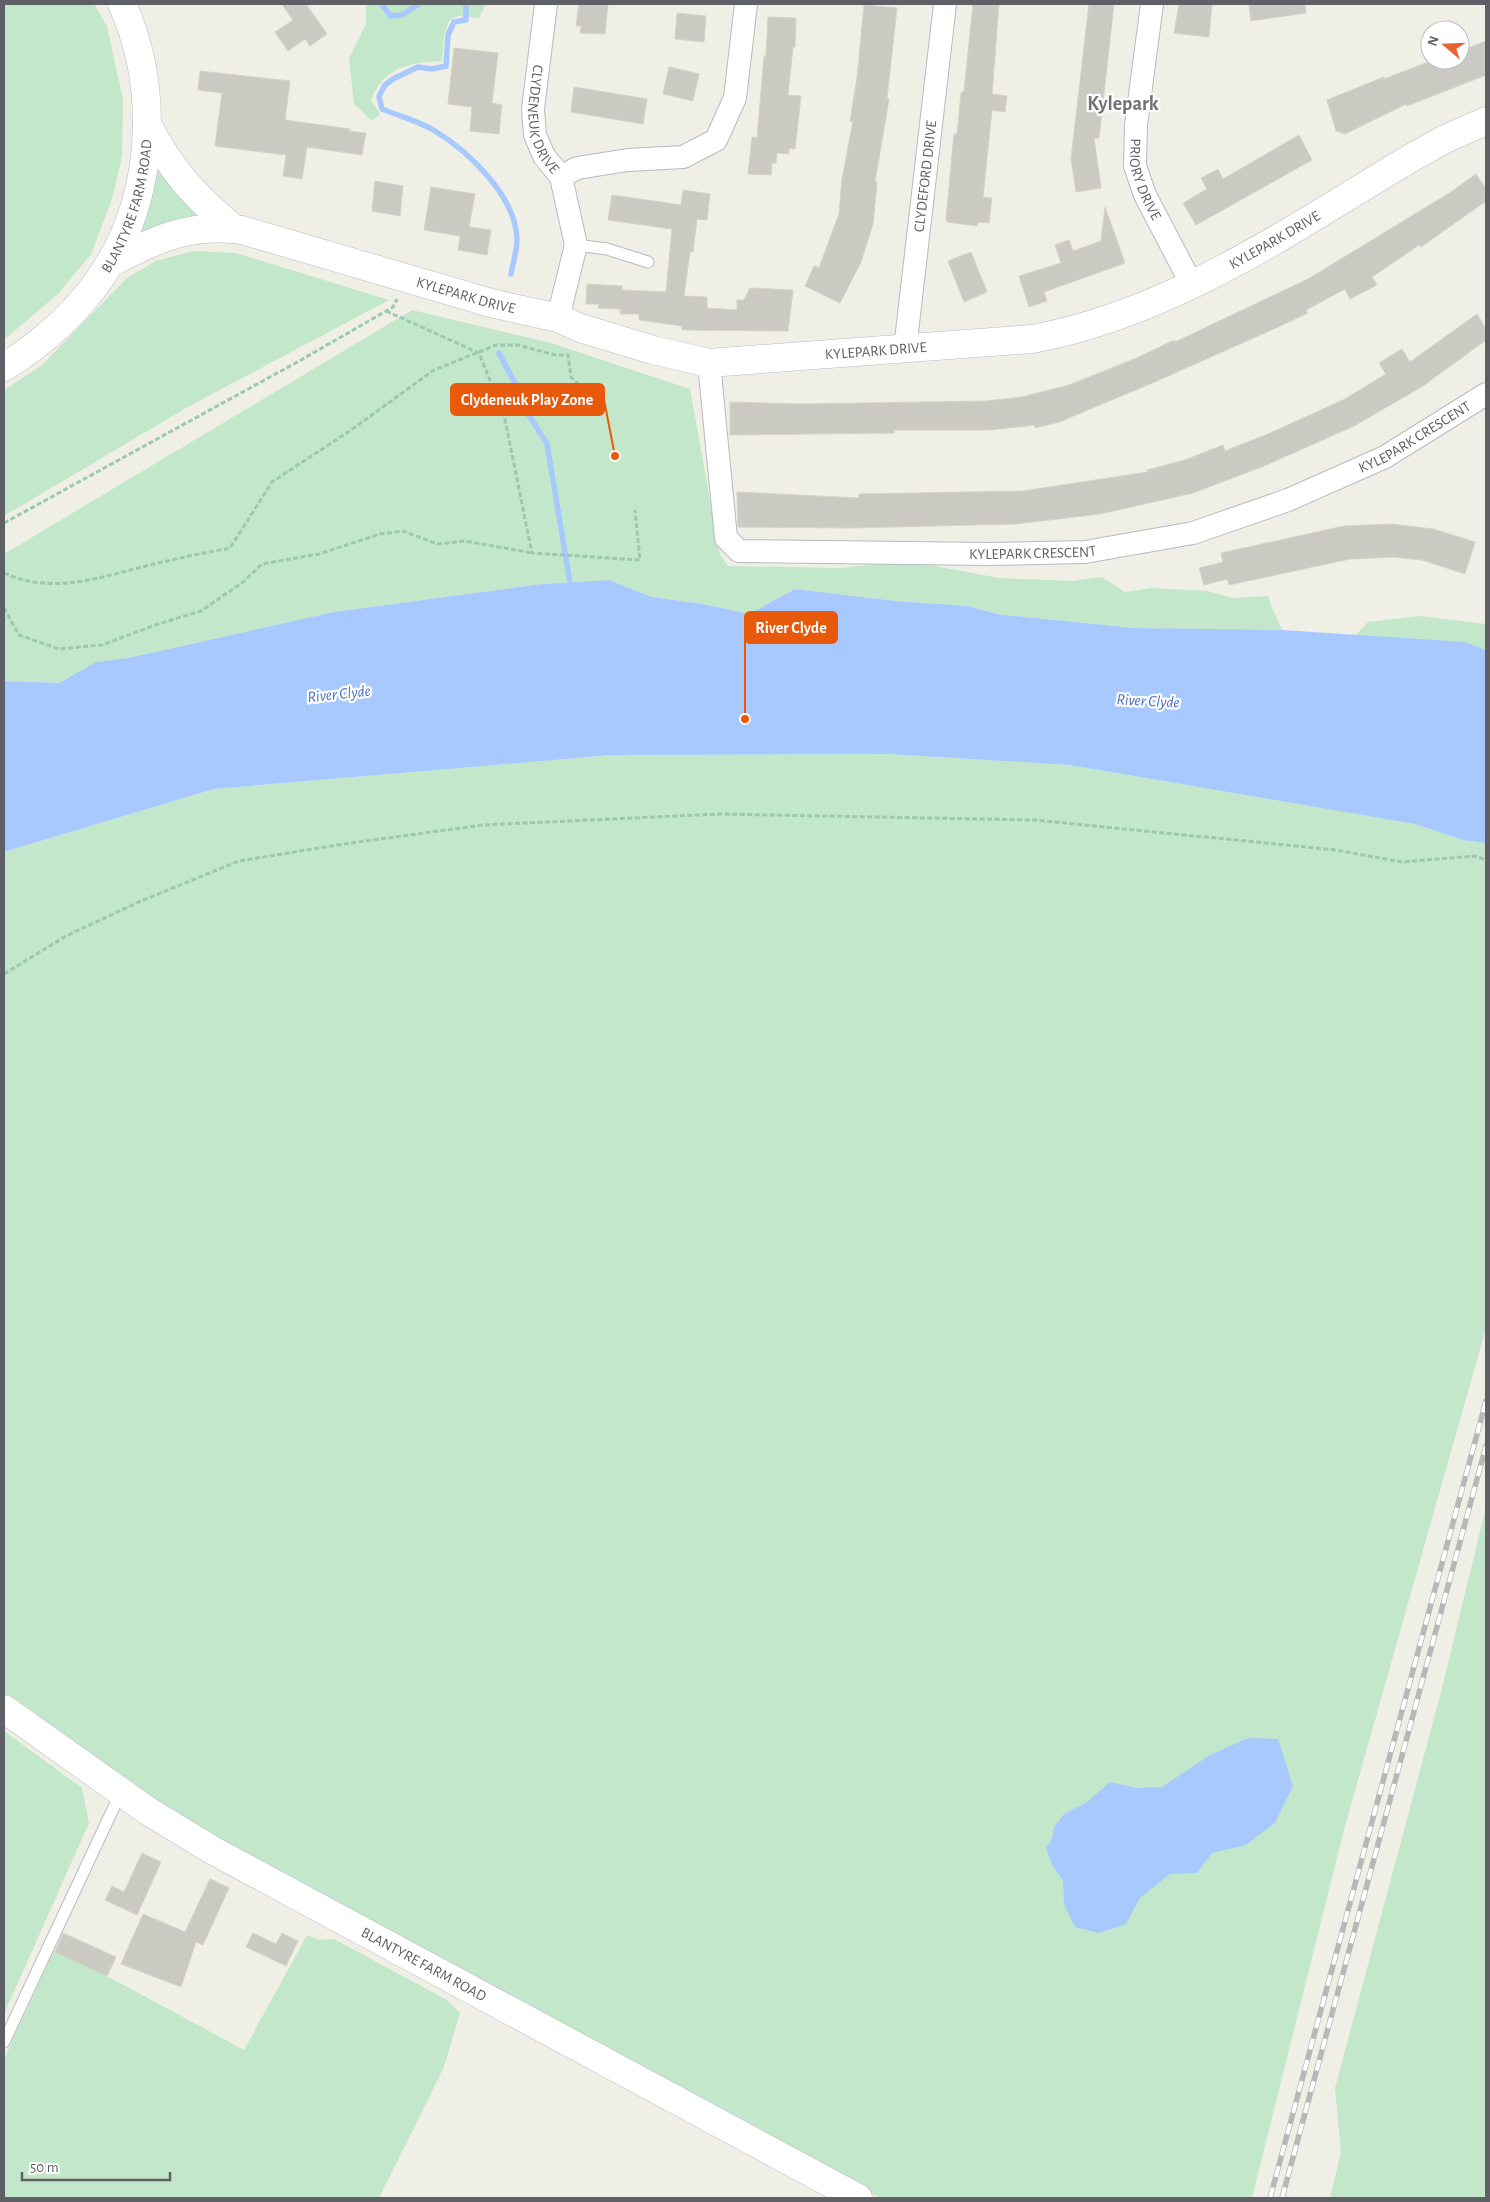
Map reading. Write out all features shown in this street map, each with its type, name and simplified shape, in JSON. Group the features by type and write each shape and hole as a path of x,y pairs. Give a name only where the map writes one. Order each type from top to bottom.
{"street":[{"name":"BLANTYRE FARM ROAD","path":"4,367 54,331 90,292 110,263 136,201 144,158 147,124 141,66 131,26 122,4"},
{"name":"CLYDENEUK DRIVE","path":"546,4 533,109 535,135 544,156 561,177 576,245 558,318"},
{"path":"561,177 577,168 628,160 683,157 716,140 734,98 746,4"},
{"name":"CLYDEFORD DRIVE","path":"905,349 945,4"},
{"name":"PRIORY DRIVE","path":"1152,4 1136,125 1135,166 1145,195 1192,285"},
{"name":"KYLEPARK DRIVE","path":"110,263 142,246 179,232 196,229 234,229 253,232 314,252 491,303 558,318 580,328 653,350 709,363 962,346 1054,335 1078,329 1127,312 1192,285 1411,158 1447,138 1486,121"},
{"path":"147,124 163,153 186,186 234,229"},
{"name":"KYLEPARK CRESCENT","path":"709,363 726,538 739,551 990,554 1085,552 1193,533 1288,500 1385,457 1486,394"},
{"name":"BLANTYRE FARM ROAD","path":"4,1708 173,1827 260,1877 858,2198"}],"lane":[{"path":"576,245 607,249 648,262"},
{"path":"4,2042 121,1792"}],"path":[{"path":"4,523 301,360 393,307"},
{"path":"386,311 479,353 504,415 532,553"},
{"path":"4,572 39,583 64,585 92,581 154,564 230,548 272,482 351,430 434,370 496,345 518,344 555,355 568,355 571,377 596,402"},
{"path":"4,608 18,635 59,649 102,645 158,624 202,611 243,582 262,564 284,562 333,550 380,534 402,531 437,544 465,541 532,553 574,554 640,560 635,510"},
{"path":"4,974 66,936 141,901 239,861 482,825 719,814 1034,820 1336,850 1402,862 1475,856 1486,860"}],"green space":[{"path":"4,4 94,4 107,26 123,100 122,156 112,199 91,254 59,293 4,340"},
{"path":"366,4 486,4 479,18 458,16 449,21 444,37 442,61 408,66 390,74 383,80 371,100 380,114 372,121 354,104 349,59 366,24"},
{"path":"158,166 200,217 139,235 138,226 154,167"},
{"path":"193,251 236,253 389,300 186,408 4,516 4,390 42,365 127,278 156,261"},
{"path":"412,310 551,343 690,389 720,555 728,566 840,568 908,561 999,578 1072,581 1102,577 1125,592 1151,588 1207,591 1233,598 1268,596 1282,630 1135,628 997,614 968,606 896,601 795,589 749,614 703,604 652,597 609,580 541,584 334,612 128,658 96,662 59,683 4,681 4,554"},
{"path":"1420,616 1486,624 1486,650 1465,642 1355,636 1368,622"},
{"path":"889,754 1069,765 1416,824 1463,840 1486,843 1486,1328 1345,1826 1252,2198 880,2198 293,1884 154,1800 4,1695 4,852 214,789 612,755"},
{"path":"1486,1507 1486,2198 1330,2198 1341,2153 1335,2088 1441,1692"},
{"path":"4,1731 82,1788 89,1823 4,2014"},
{"path":"307,1935 320,1940 334,1939 447,2000 460,2013 444,2067 379,2198 4,2198 4,2059 54,1951 107,1976 244,2050"}],"water":[{"name":"River Clyde","path":"609,580 652,597 703,604 749,614 795,589 896,601 968,606 997,614 1135,628 1282,630 1465,642 1486,650 1486,843 1463,840 1415,824 1069,765 889,754 612,755 214,789 4,852 4,681 59,683 96,662 128,658 334,612 541,584"},
{"path":"1248,1738 1278,1739 1293,1786 1275,1823 1246,1845 1212,1853 1197,1873 1170,1874 1140,1898 1126,1924 1099,1933 1075,1927 1064,1904 1063,1881 1052,1865 1046,1848 1052,1839 1054,1827 1064,1814 1087,1802 1110,1782 1137,1788 1162,1787 1210,1755"}],"building":[{"path":"282,4 306,4 327,34 310,46 305,39 288,51 275,32 293,20"},
{"path":"579,4 608,4 605,34 580,33 581,26 576,26"},
{"path":"973,4 999,4 992,94 1007,96 1005,112 992,110 983,197 992,198 989,223 978,222 977,226 947,222 946,219 954,134 957,134 961,93 964,91"},
{"path":"1089,4 1114,4 1099,138 1094,138 1101,188 1076,192 1071,159"},
{"path":"1179,4 1212,4 1209,37 1174,33"},
{"path":"1249,4 1305,4 1306,13 1251,21"},
{"path":"864,5 897,8 887,98 889,99 875,182 877,182 873,224 861,262 840,303 805,286 814,266 819,268 839,214 842,179 853,121 850,121 857,78"},
{"path":"677,13 706,16 704,42 675,39"},
{"path":"768,17 796,18 795,47 793,47 788,95 801,96 795,149 789,148 789,154 777,153 776,163 772,163 771,175 748,174 752,137 757,138 764,56 766,56"},
{"path":"1486,41 1486,75 1407,106 1406,104 1345,134 1336,131 1327,100 1384,77 1384,79 1420,65 1420,70 1470,70 1470,47"},
{"path":"454,48 498,53 492,103 502,105 499,134 470,131 472,107 448,104"},
{"path":"669,67 699,74 693,101 663,94"},
{"path":"200,71 290,81 285,120 366,133 362,155 307,147 302,179 283,176 286,155 215,146 222,93 198,90"},
{"path":"574,87 647,99 643,124 571,112"},
{"path":"1299,135 1312,160 1196,225 1183,203 1207,189 1201,178 1218,169 1223,179"},
{"path":"1476,174 1486,189 1486,201 1421,247 1419,245 1372,277 1377,285 1350,299 1345,289 1306,310 1308,313 1278,327 1059,422 1035,428 1035,425 990,430 894,430 894,433 730,435 730,402 800,404 986,401 1022,397 1069,385 1139,357 1174,340 1175,342 1308,279 1451,192"},
{"path":"375,181 403,186 400,216 372,211"},
{"path":"431,187 475,194 469,227 491,230 487,255 458,250 460,236 424,230"},
{"path":"683,190 710,194 707,220 697,219 693,252 690,252 684,296 707,297 707,308 737,310 737,300 744,300 750,288 793,290 788,331 682,330 682,326 639,320 639,314 620,314 621,309 598,308 599,304 586,304 587,284 622,286 622,290 666,292 672,229 608,220 612,195 681,205"},
{"path":"1105,207 1125,263 1044,292 1047,301 1029,307 1019,276 1061,263 1055,245 1069,240 1073,251 1101,241"},
{"path":"971,252 987,292 964,302 948,261"},
{"path":"1477,314 1486,329 1486,340 1423,386 1354,426 1264,466 1193,493 1100,514 1016,524 849,528 738,527 737,492 859,498 859,494 1023,491 1148,472 1147,470 1185,460 1223,445 1225,451 1345,399 1386,374 1379,363 1402,349 1410,362"},
{"path":"1392,524 1433,529 1475,542 1465,574 1422,560 1393,557 1350,559 1229,585 1227,579 1204,585 1199,568 1223,562 1221,553 1344,526"},
{"path":"142,1853 161,1862 137,1915 105,1900 112,1886 124,1892"},
{"path":"210,1879 229,1888 203,1945 196,1942 181,1987 121,1964 143,1914 185,1932"},
{"path":"63,1933 116,1957 107,1976 55,1952"},
{"path":"253,1933 276,1944 282,1933 298,1941 286,1966 246,1947"}],"waterway":[{"path":"381,4 391,16 402,15 419,4"},
{"path":"466,4 466,20 454,22 448,35 446,66 432,69 418,67 393,79 385,85 379,96 382,109 429,127 462,150 500,192 515,224 517,244 511,274"},
{"path":"499,353 518,389 524,407 547,444 571,588"}],"railway":[{"path":"1270,2198 1486,1401"},
{"path":"1282,2198 1486,1446"}],"place":[{"name":"Clydeneuk Play Zone","path":"615,456"},
{"name":"River Clyde","path":"745,719"}],"district":[{"name":"Kylepark","path":"1123,104"}]}
